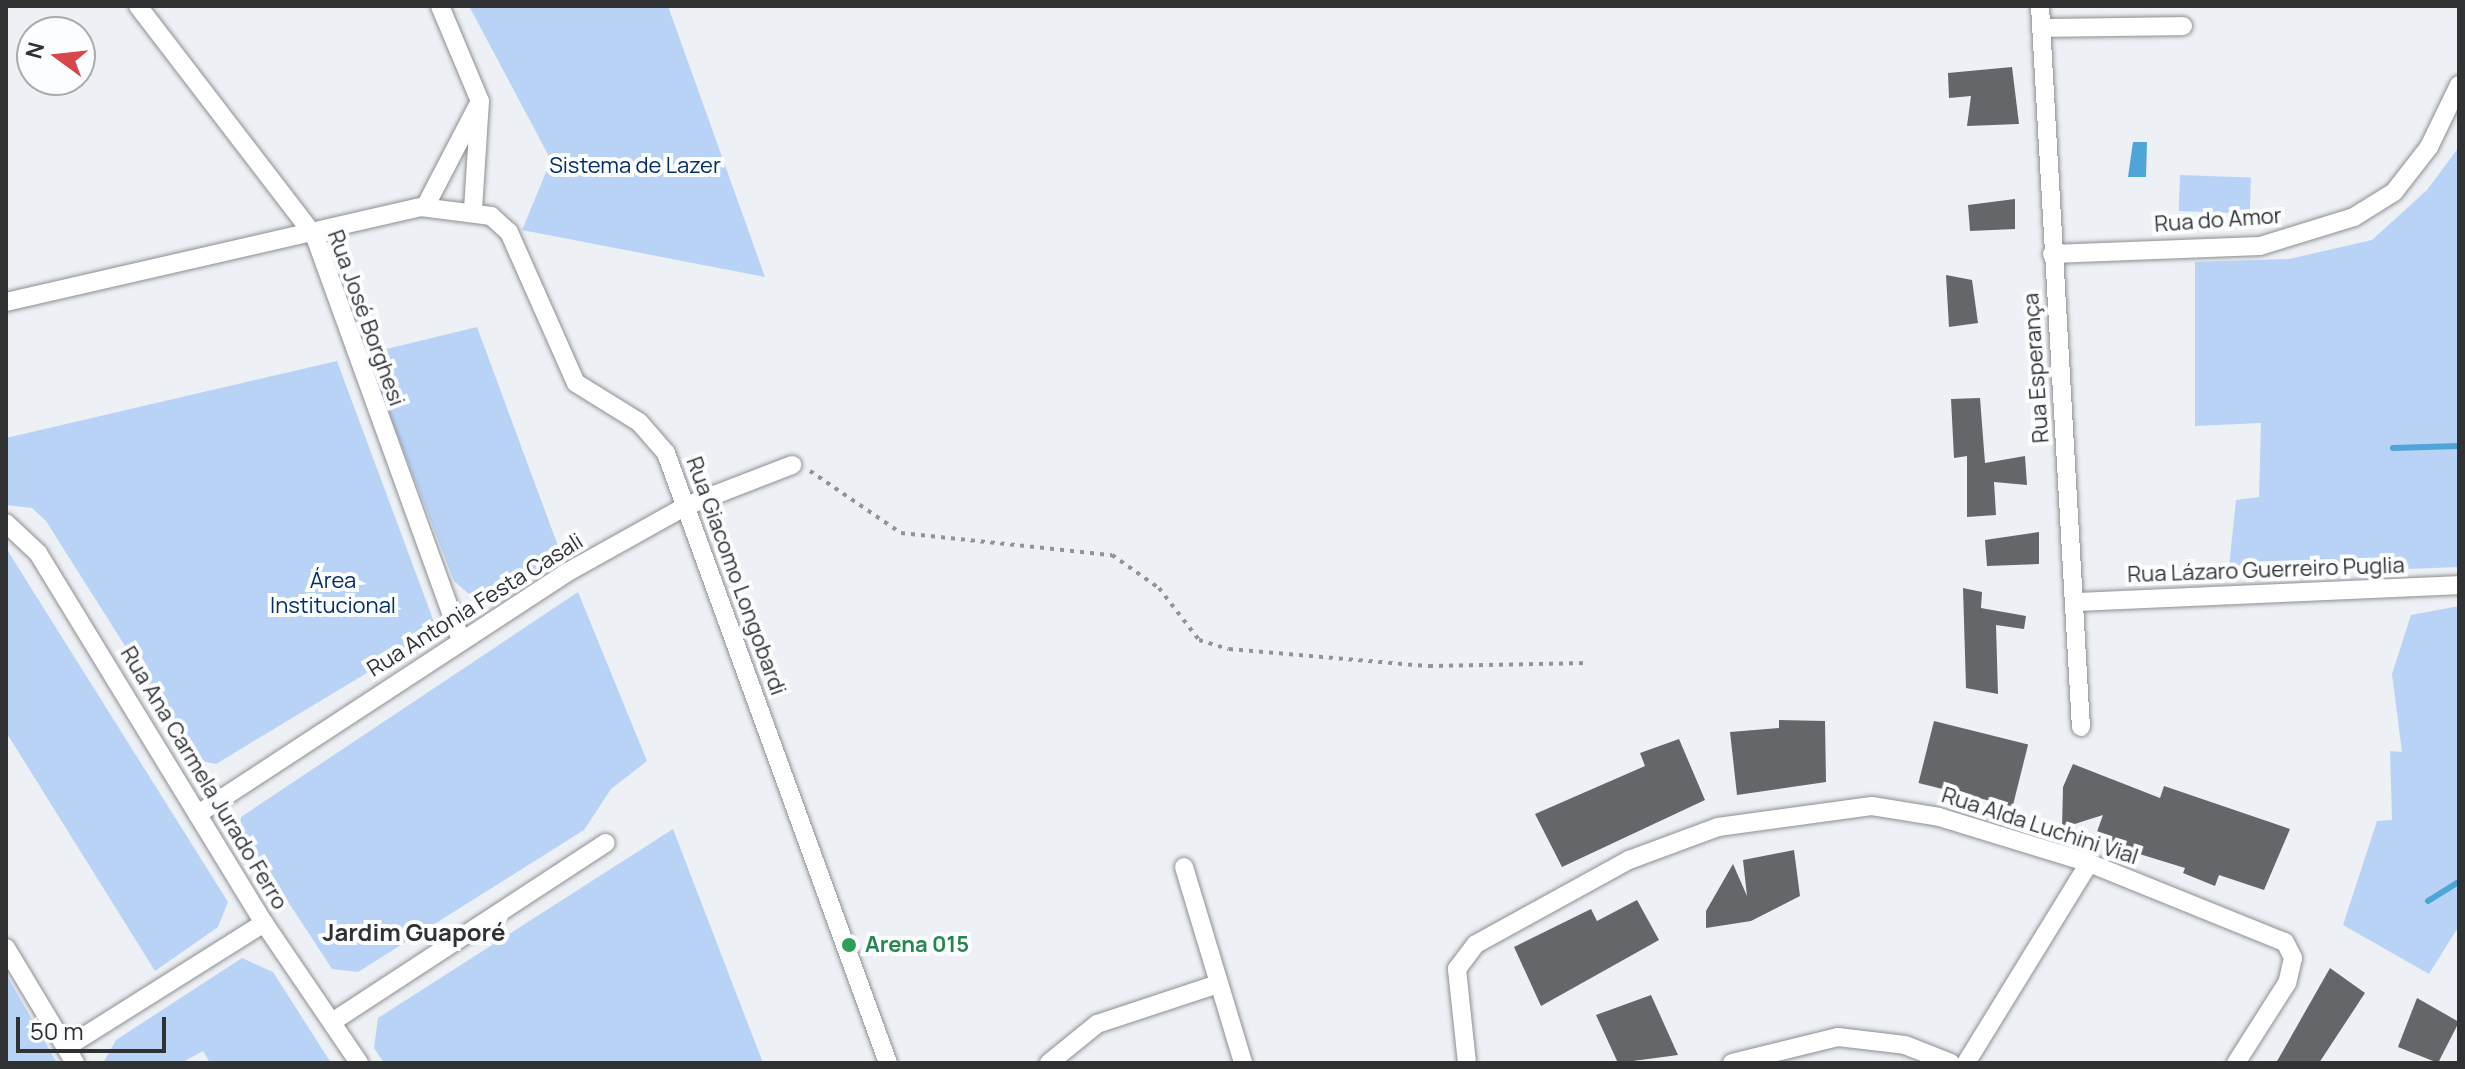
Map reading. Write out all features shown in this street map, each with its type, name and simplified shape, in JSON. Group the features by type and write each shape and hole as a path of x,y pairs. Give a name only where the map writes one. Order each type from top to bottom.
{"street":[{"name":"Rua José Borghesi","path":"138,6 315,237 461,641"},
{"path":"6,302 315,237 425,207 473,209 480,101 440,6"},
{"name":"Rua Esperança","path":"2040,6 2081,727"},
{"path":"2042,28 2183,26"},
{"name":"Rua do Amor","path":"2052,254 2260,246 2354,217 2394,192 2429,147 2459,85"},
{"path":"425,207 480,101"},
{"name":"Rua Giacomo Longobardi","path":"473,209 509,232 576,383 639,422 666,453 888,1063"},
{"name":"Rua Antonia Festa Casali","path":"198,814 461,641 686,506 792,465"},
{"name":"Rua Ana Carmela Jurado Ferro","path":"6,523 38,553 264,923 359,1063"},
{"name":"Rua Lázaro Guerreiro Puglia","path":"2075,602 2459,585"},
{"name":"Rua Alda Luchini Vial","path":"1467,1063 1457,969 1476,944 1629,860 1718,827 1872,806 1939,817 2089,863 2285,942 2293,958 2287,983 2236,1063"},
{"path":"332,1022 606,843"},
{"path":"1966,1063 2089,863"},
{"path":"1184,867 1243,1063"},
{"path":"6,948 71,1055 264,923"},
{"path":"1049,1063 1097,1024 1218,984"},
{"path":"1732,1063 1838,1037 1905,1045 1951,1063"}],"path":[{"path":"792,465 833,482 879,523 901,533 1112,555 1159,588 1199,640 1229,649 1429,666 1589,663"}],"green space":[{"name":"Sistema de Lazer","path":"469,6 668,6 765,277 522,230 551,160"},
{"path":"2459,147 2459,567 2228,576 2236,500 2259,497 2261,423 2195,426 2195,262 2289,259 2372,240 2427,190"},
{"path":"2180,175 2251,177 2250,213 2179,211"},
{"path":"477,327 561,554 489,599 470,595 454,581 366,354"},
{"name":"Área Institucional","path":"337,361 434,622 428,636 216,764 197,760 46,521 32,508 6,505 6,438"},
{"path":"6,548 228,902 218,927 155,971 6,732"},
{"path":"578,592 647,761 611,789 584,830 358,972 332,969 240,828 241,817"},
{"path":"2459,606 2459,926 2429,974 2343,925 2377,821 2392,820 2390,751 2402,752 2392,674 2411,615"},
{"path":"673,829 763,1063 384,1063 374,1048 378,1018"},
{"path":"242,958 273,972 331,1063 210,1063 203,1051 181,1063 103,1063 116,1040"},
{"path":"6,974 57,1063 6,1063"}],"water":[{"path":"2133,142 2147,142 2146,177 2128,177"}],"building":[{"path":"2012,67 2019,124 1967,126 1971,96 1949,98 1948,73"},
{"path":"2015,199 2015,229 1970,231 1968,205"},
{"path":"1946,275 1972,280 1978,323 1949,327"},
{"path":"1980,398 1985,463 2025,456 2027,485 1994,482 1996,515 1967,517 1967,456 1954,458 1951,399"},
{"path":"2039,532 2039,564 1987,566 1985,540"},
{"path":"1963,588 1982,592 1981,608 2026,616 2024,629 1996,625 1998,694 1966,688"},
{"path":"1779,720 1825,721 1826,782 1737,795 1730,732 1779,728"},
{"path":"1934,721 2028,744 2013,807 1919,783"},
{"path":"1679,739 1705,800 1562,867 1535,814 1645,766 1640,753"},
{"path":"2073,764 2160,798 2164,786 2290,829 2264,890 2219,875 2215,886 2183,873 2185,868 2094,840 2103,815 2062,828 2063,787"},
{"path":"1794,850 1800,896 1751,921 1706,928 1706,911 1733,864 1747,896 1743,860"},
{"path":"1637,900 1659,940 1541,1006 1514,947 1591,909 1597,921"},
{"path":"2330,968 2365,993 2319,1063 2276,1063"},
{"path":"1651,995 1678,1055 1618,1063 1596,1015"},
{"path":"2417,998 2459,1022 2438,1063 2398,1047"}],"waterway":[{"path":"2393,448 2459,446"},
{"path":"2428,901 2459,882"}],"place":[{"name":"Arena 015","path":"849,945"}],"district":[{"name":"Jardim Guaporé","path":"414,932"}]}
